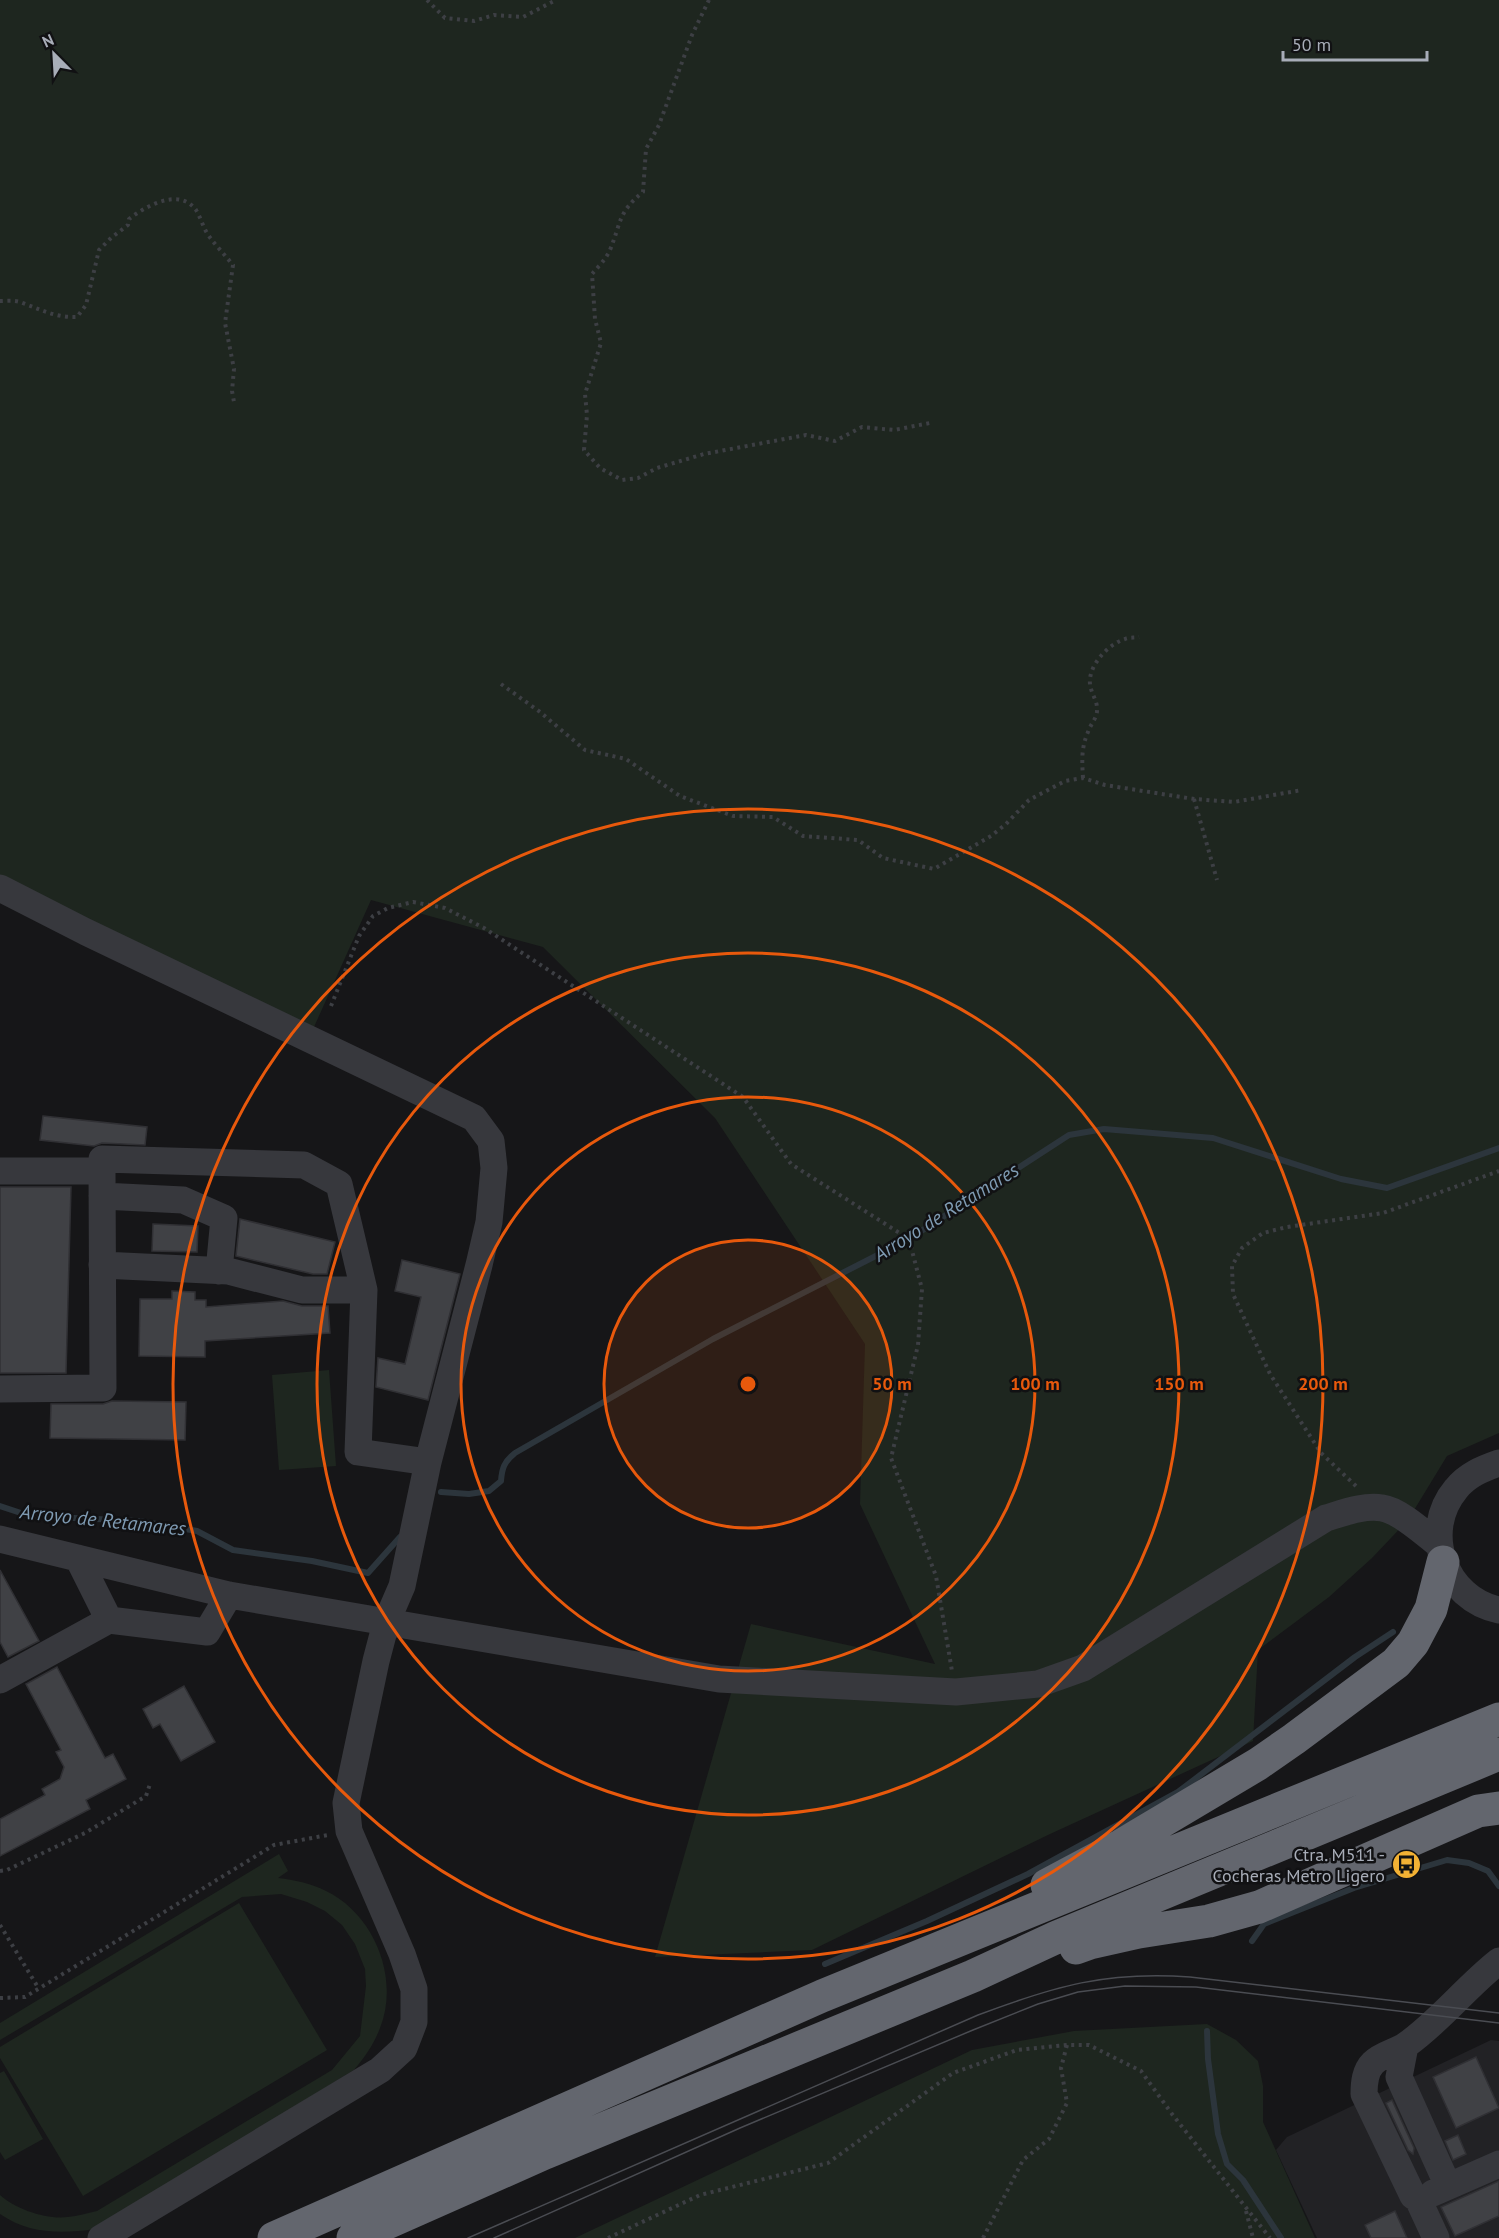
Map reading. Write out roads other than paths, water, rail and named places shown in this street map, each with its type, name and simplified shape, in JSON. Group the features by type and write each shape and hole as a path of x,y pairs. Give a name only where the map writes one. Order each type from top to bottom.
{"highway":[{"path":"822,1996 904,1952 1056,1881 1258,1764 1294,1739 1396,1664 1413,1643 1431,1609 1441,1553"},
{"path":"274,2238 822,1996 1499,1719"},
{"path":"353,2238 595,2132 974,1976 1057,1937 1499,1754"},
{"path":"974,1976 1048,1959 1090,1943 1139,1932 1209,1921 1259,1907 1478,1811 1499,1808"}],"street":[{"path":"0,888 284,1028 474,1118 491,1141 494,1168 489,1222 428,1462 402,1586 386,1623 345,1803 349,1831 402,1954 414,1989 414,2022 404,2048 380,2070 101,2238"},
{"path":"0,1389 103,1388 102,1159 304,1165 339,1184 364,1290 358,1452 428,1462"},
{"path":"161,1198 162,1160"},
{"path":"0,1171 102,1183 161,1198 183,1200 224,1218 219,1270"},
{"path":"102,1265 219,1270 302,1290 364,1290"},
{"path":"1499,1463 1482,1468 1455,1490 1446,1504 1439,1531 1441,1553 1450,1578 1475,1601 1499,1610"},
{"path":"0,1539 229,1594 719,1679 956,1692 1038,1684 1083,1668 1326,1518 1361,1508 1388,1510 1446,1504"},
{"path":"1388,1510 1441,1553"},
{"path":"78,1558 109,1620"},
{"path":"0,1680 109,1620 207,1632 229,1594"},
{"path":"1436,2238 1364,2094 1364,2082 1373,2063 1405,2046 1499,1961"},
{"path":"1405,2046 1399,2077 1448,2186"},
{"path":"1418,2199 1499,2163"}],"waterway":[{"name":"Arroyo de Retamares","path":"441,1492 469,1494 489,1491 501,1481 504,1466 515,1453 713,1339 909,1239 1069,1135 1104,1129 1213,1138 1341,1179 1387,1188 1499,1148"},
{"name":"Arroyo de Retamares","path":"0,1506 30,1516 139,1521 197,1531 233,1550 312,1561 368,1573 400,1537"},
{"path":"825,1964 927,1921 1028,1874 1178,1792 1355,1657 1393,1632"},
{"path":"1252,1941 1264,1924 1354,1888 1447,1860 1469,1863 1488,1871 1499,1886"},
{"path":"1207,2031 1208,2059 1218,2134 1227,2164 1243,2180 1281,2238"}],"tram line":[{"path":"468,2238 978,2015 1032,1996 1081,1983 1132,1976 1190,1977 1499,2013"},
{"path":"494,2238 740,2128 973,2030 1038,2004 1078,1992 1125,1986 1196,1987 1499,2023"}],"place":[{"name":"Ctra. M511 - Cocheras Metro Ligero","path":"1406,1865"}]}
